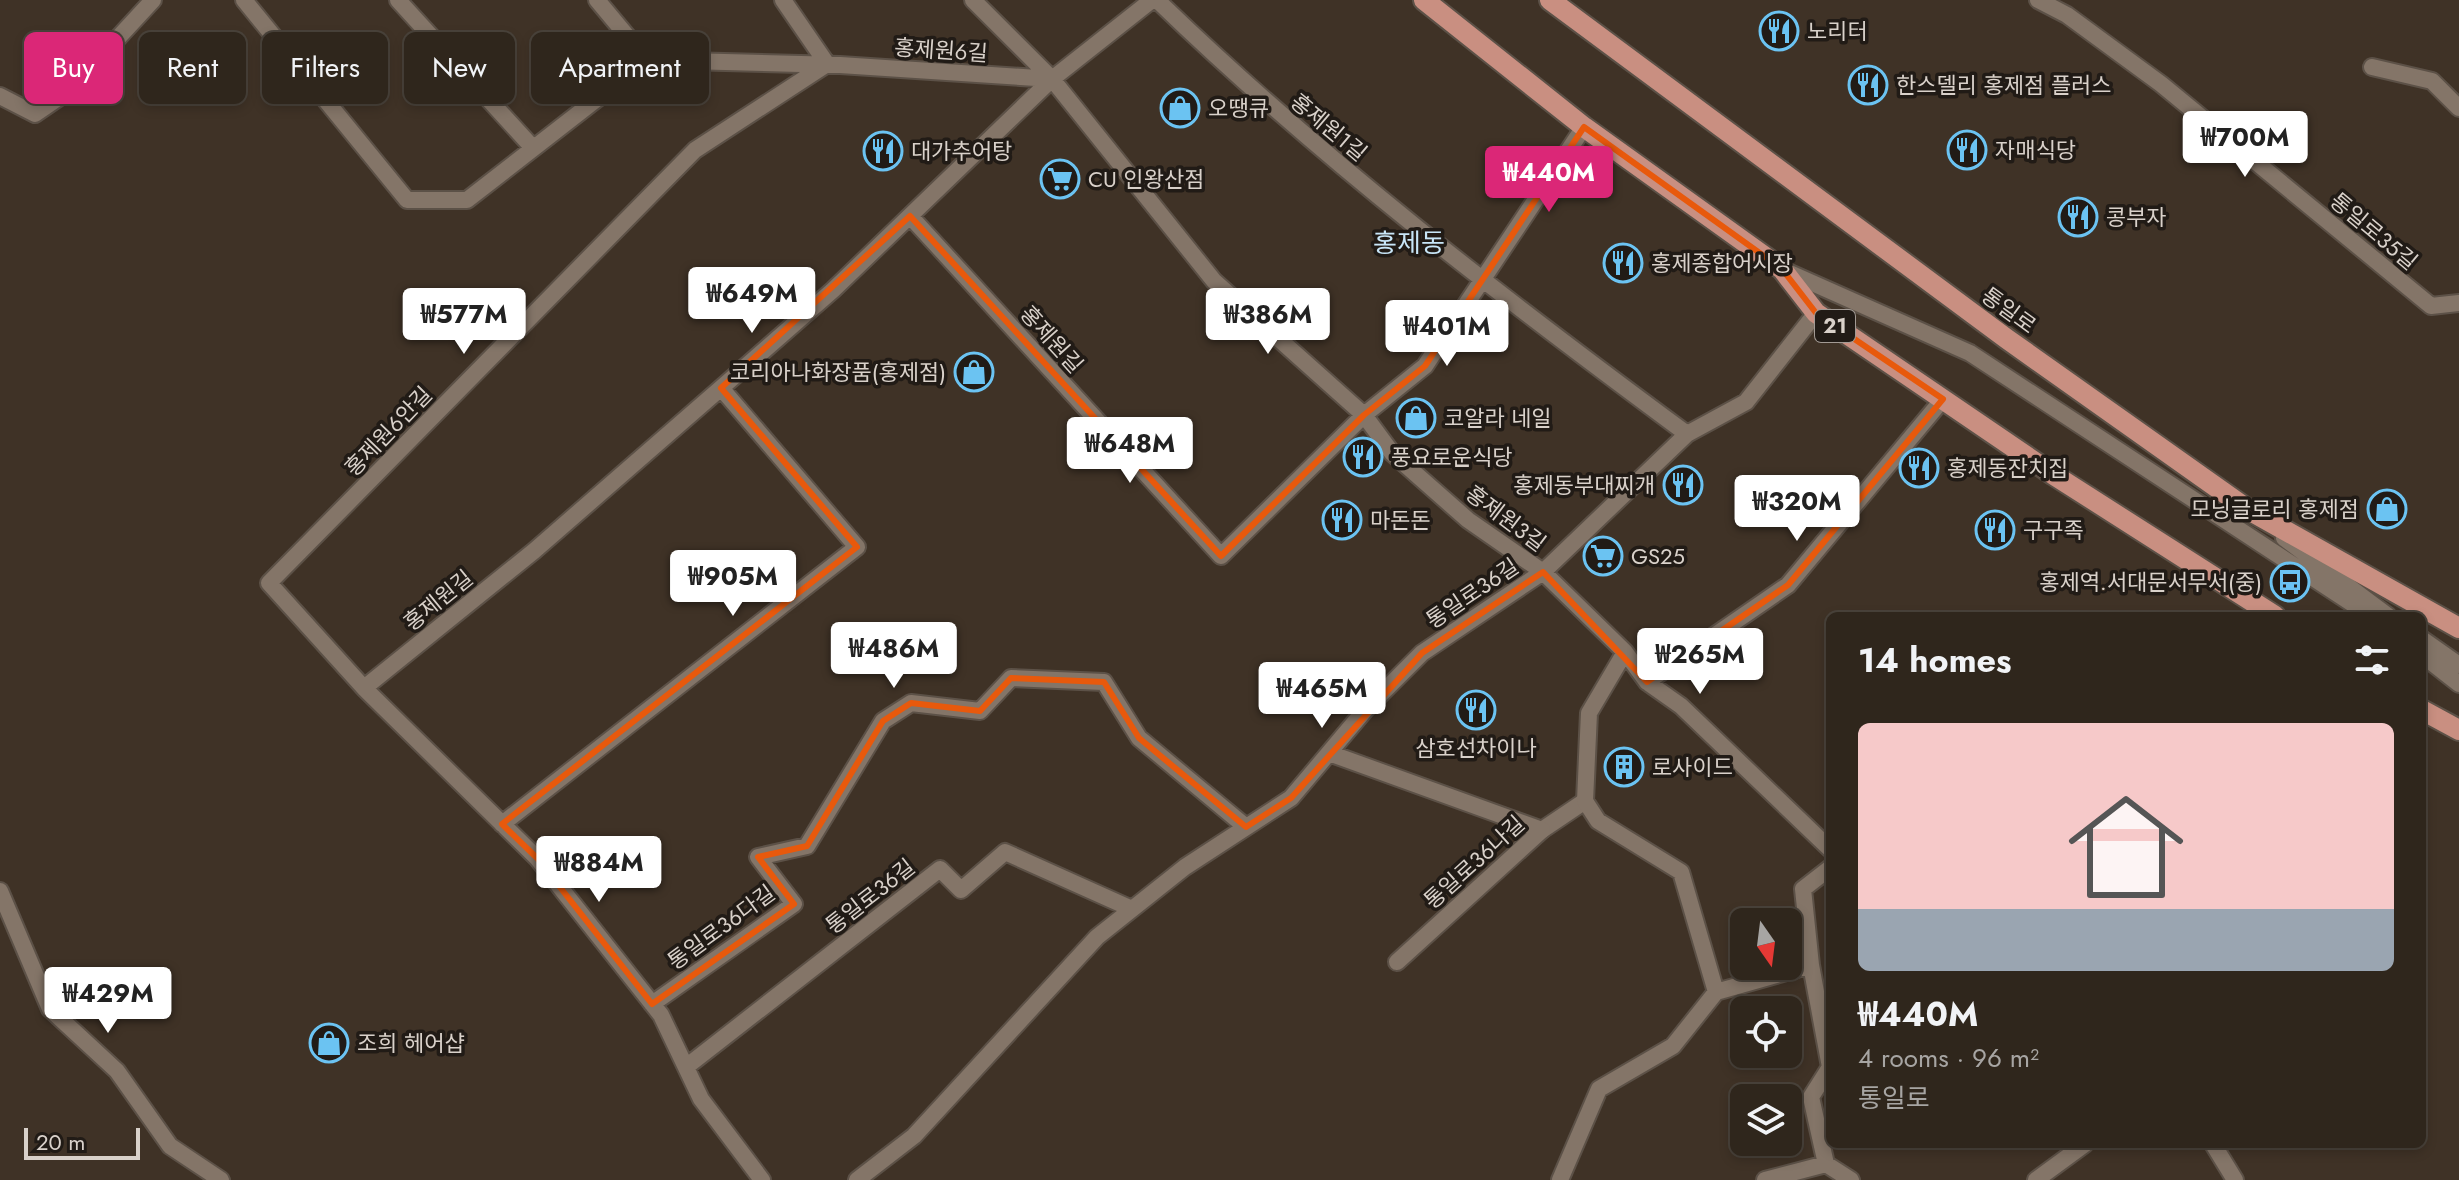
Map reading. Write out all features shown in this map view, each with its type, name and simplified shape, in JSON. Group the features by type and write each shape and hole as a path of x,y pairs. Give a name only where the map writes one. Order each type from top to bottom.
{"main road":[{"name":"21","path":"1424,0 1584,127 1782,269 1816,313 2054,475 2269,612"},
{"name":"통일로","path":"1550,0 2007,339 2247,509 2459,628"},
{"path":"2426,715 2459,730"}],"street":[{"path":"0,96 35,114 70,90 153,0"},
{"path":"244,0 407,200 467,200 590,104"},
{"path":"398,0 533,148"},
{"path":"597,0 624,32"},
{"path":"783,0 827,64"},
{"name":"홍제원3길","path":"973,0 1052,79 1214,281 1364,415 1402,462 1468,520 1543,572 1625,652 1647,682 1681,706 1826,845"},
{"name":"홍제원길","path":"364,688 534,551 721,388 910,216 1052,79 1155,0"},
{"name":"홍제원1길","path":"1155,0 1251,91 1481,278 1687,434"},
{"name":"통일로35길","path":"2038,0 2067,15 2161,84 2431,306 2459,303"},
{"name":"홍제원6길","path":"709,61 827,64 1052,79"},
{"name":"홍제원6안길","path":"364,688 269,583 695,150 827,64"},
{"path":"2372,67 2432,81 2459,108"},
{"path":"1364,415 1425,366 1584,127"},
{"name":"홍제원길","path":"910,216 1221,556 1364,415"},
{"path":"1782,269 1970,353 2365,612"},
{"name":"통일로36길","path":"857,1180 914,1136 1097,937 1185,867 1291,798 1422,653 1543,572 1687,434 1746,402 1816,313"},
{"path":"502,824 857,547 721,388"},
{"path":"1647,682 1788,585 1943,399"},
{"path":"2247,509 2383,612"},
{"path":"2426,642 2459,665"},
{"path":"1625,652 1589,713 1585,801 1598,821 1681,872 1716,992"},
{"path":"2426,658 2459,684"},
{"name":"통일로36다길","path":"652,1004 794,904 758,857 807,846 883,721 911,703 980,711 1011,678 1104,682 1139,738 1246,827"},
{"path":"364,688 537,858 652,1004 701,1099 762,1180"},
{"path":"1329,753 1542,830"},
{"name":"통일로36나길","path":"1397,962 1542,830 1585,801"},
{"name":"통일로36길","path":"686,1067 940,869 961,890 1005,852 1132,909"},
{"path":"1826,871 1803,889 1811,965 1826,1046"},
{"path":"0,891 50,1009 117,1071 170,1146 221,1180"},
{"path":"1560,1180 1599,1089 1673,1046 1716,992 1811,965"},
{"path":"1826,1073 1811,1097 1826,1164 1849,1180"},
{"path":"2036,1180 2080,1148"},
{"path":"2215,1148 2235,1180"},
{"path":"1765,1180 1826,1164"}],"highlighted area":[{"path":"1584,127 1782,269 1816,313 1943,399 1788,585 1647,682 1543,572 1422,653 1291,798 1246,827 1139,738 1104,682 1011,678 980,711 911,703 883,721 807,846 758,857 794,904 652,1004 537,858 502,824 857,547 721,388 910,216 1221,556 1364,415 1425,366"}],"place":[{"name":"노리터","path":"1779,31"},
{"name":"한스델리 홍제점 플러스","path":"1868,85"},
{"name":"오땡큐","path":"1180,108"},
{"name":"자매식당","path":"1967,150"},
{"name":"대가추어탕","path":"883,151"},
{"name":"CU 인왕산점","path":"1060,179"},
{"name":"콩부자","path":"2078,217"},
{"name":"홍제종합어시장","path":"1623,263"},
{"name":"코리아나화장품(홍제점)","path":"974,372"},
{"name":"코알라 네일","path":"1416,418"},
{"name":"풍요로운식당","path":"1363,457"},
{"name":"홍제동잔치집","path":"1919,468"},
{"name":"홍제동부대찌개","path":"1683,485"},
{"name":"모닝글로리 홍제점","path":"2387,509"},
{"name":"마돈돈","path":"1342,520"},
{"name":"구구족","path":"1995,530"},
{"name":"GS25","path":"1603,556"},
{"name":"홍제역.서대문서무서(중)","path":"2290,582"},
{"name":"삼호선차이나","path":"1476,710"},
{"name":"로사이드","path":"1624,767"},
{"name":"조희 헤어샵","path":"329,1043"}],"district":[{"name":"홍제동","path":"1409,243"}]}
